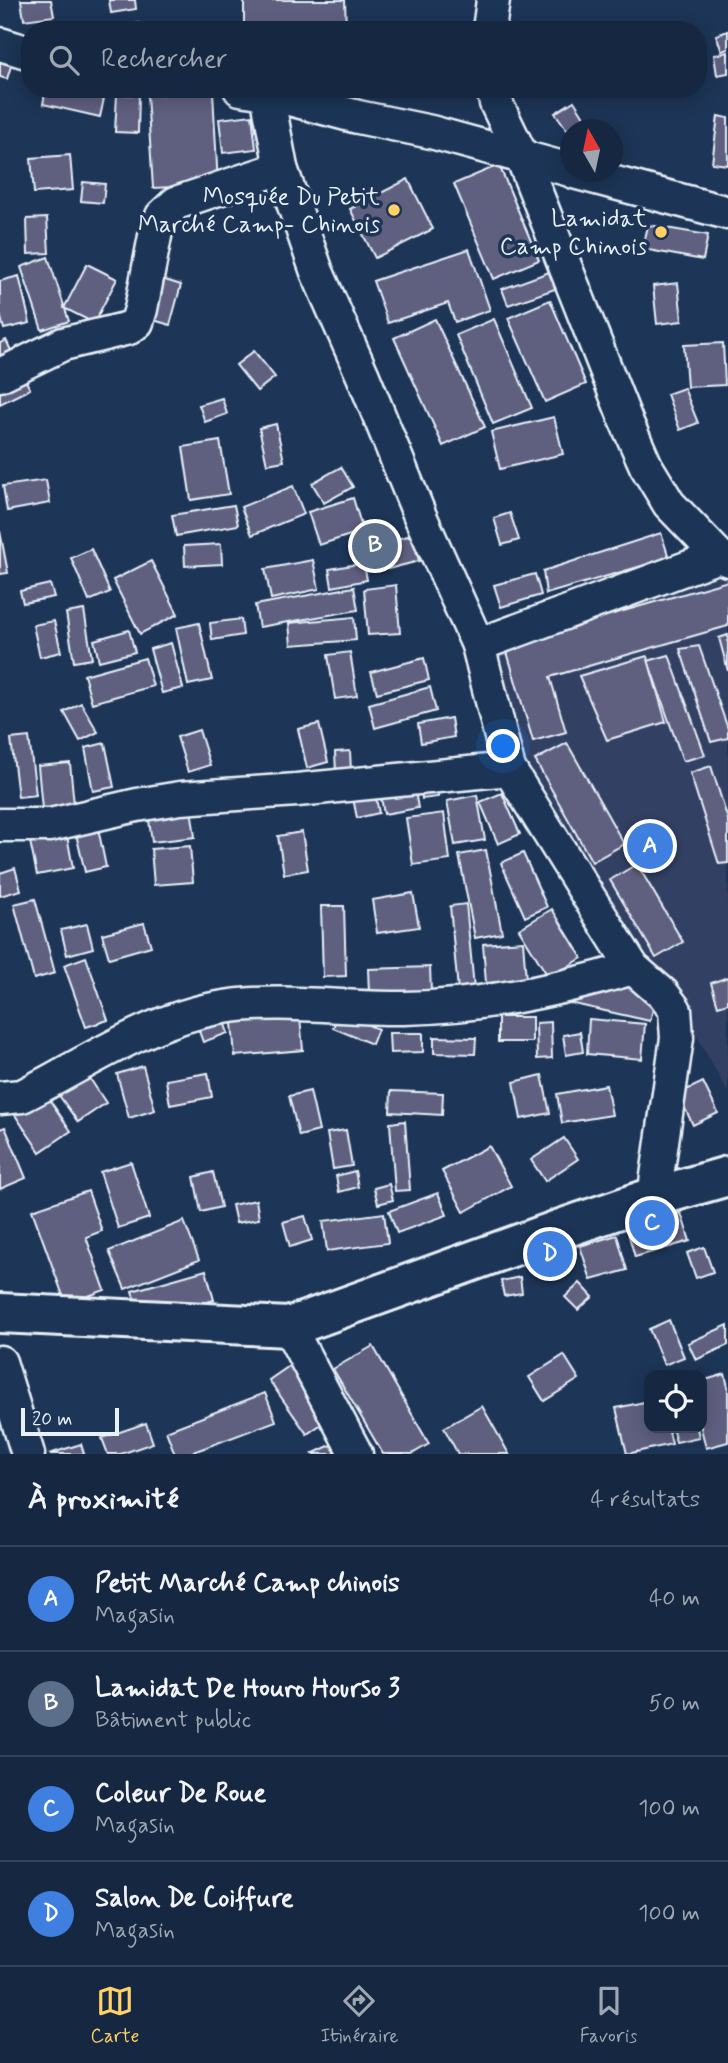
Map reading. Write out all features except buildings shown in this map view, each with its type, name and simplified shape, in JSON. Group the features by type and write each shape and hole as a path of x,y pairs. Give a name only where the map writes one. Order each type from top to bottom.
{"main road":[{"path":"0,1313 289,1328 654,1197 728,1176"}],"street":[{"path":"490,21 493,0"},
{"path":"0,44 21,50"},
{"path":"256,98 317,272 420,516 478,645 509,769 633,968 663,995 675,1010 677,1038 654,1197"},
{"path":"282,98 431,132 560,167"},
{"path":"478,645 723,558 669,504 646,466 627,424 523,157 495,98"},
{"path":"0,375 63,344 130,328 137,322 141,309 156,231 162,216 176,203 281,169"},
{"path":"614,182 728,213"},
{"path":"0,825 50,825 180,798 323,788 509,769"},
{"path":"0,1098 22,1096 144,1031 182,1016 225,1006 405,1008 474,1004 586,982 633,968"},
{"path":"289,1328 356,1454"},
{"path":"0,1362 28,1454"}],"shaded area":[{"path":"718,565 728,570 728,1093 670,987 619,918 525,774 495,653"}],"place":[{"name":"Mosquée Du Petit Marché Camp- Chinois","path":"394,210"},
{"name":"Lamidat Camp Chinois","path":"661,232"},
{"name":"Lamidat De Houro Hourso 3","path":"375,546"},
{"name":"Petit Marché Camp chinois","path":"650,846"},
{"name":"Coleur De Roue","path":"652,1223"},
{"name":"Salon De Coiffure","path":"550,1254"}]}
